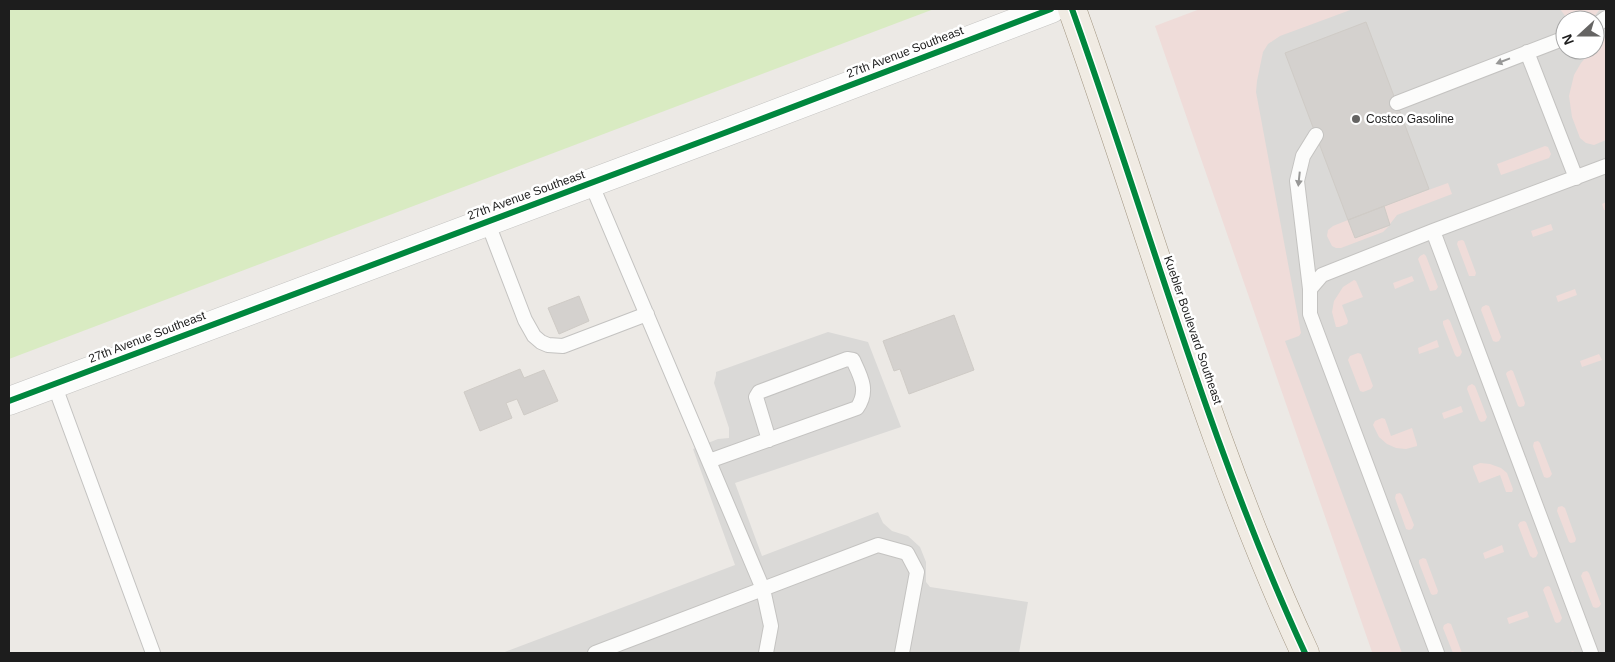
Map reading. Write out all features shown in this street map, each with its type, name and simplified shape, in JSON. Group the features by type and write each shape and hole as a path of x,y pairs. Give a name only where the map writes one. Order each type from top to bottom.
{"main road":[{"name":"Kuebler Boulevard Southeast","path":"1072,9 1208,411 1284,609 1305,653"}],"street":[{"name":"27th Avenue Southeast","path":"9,401 1051,9"}],"lane":[{"path":"1396,103 1555,42"},
{"path":"1527,52 1576,178"},
{"path":"1316,135 1303,156 1297,181 1310,289 1310,314 1437,653"},
{"path":"1310,289 1322,275 1606,166"},
{"path":"591,183 763,589 771,626 766,653"},
{"path":"487,221 525,320 534,336 540,342 548,345 563,346 647,314"},
{"path":"1433,231 1591,653"},
{"path":"709,461 769,440 857,408 863,400 863,388 853,360 847,359 759,392 756,397 769,440"},
{"path":"54,384 153,653"},
{"path":"595,653 618,649 763,589 878,545 907,553 917,572 902,653"}],"shaded area":[{"path":"1200,9 1606,9 1606,653 1372,653 1155,26"},
{"path":"1353,9 1561,10 1555,10 1555,60 1584,60 1574,75 1569,96 1572,117 1580,138 1586,143 1594,145 1606,140 1606,202 1602,204 1604,210 1606,210 1606,653 1575,653 1573,651 1568,653 1462,653 1451,624 1448,623 1443,628 1453,653 1402,653 1285,341 1299,336 1301,333 1256,92 1263,52 1268,44 1280,36","holes":["1545,146 1548,147 1551,154 1549,158 1501,175 1497,164","1448,183 1452,194 1397,215 1390,224 1384,206","1348,220 1355,238 1389,226 1383,232 1341,248 1332,246 1327,236 1328,230 1333,226","1551,224 1553,230 1533,237 1531,231","1458,241 1464,241 1476,273 1475,276 1469,276 1457,244","1424,254 1438,287 1436,290 1430,291 1418,259","1412,276 1414,281 1395,289 1393,283","1354,280 1356,281 1363,297 1342,305 1348,321 1347,324 1336,327 1332,312 1334,301 1343,287","1575,289 1577,295 1558,302 1556,296","1486,305 1489,306 1501,337 1499,341 1493,341 1481,310","1448,319 1462,352 1460,356 1457,357 1443,324 1443,321","1437,340 1439,347 1419,354 1418,348","1358,353 1361,354 1373,386 1371,389 1363,392 1360,391 1348,360 1350,356","1599,354 1602,360 1582,367 1580,361","1511,370 1525,403 1524,406 1518,406 1506,374","1472,384 1475,386 1487,417 1485,421 1481,422 1467,389","1461,406 1463,412 1444,419 1442,413","1382,418 1385,419 1391,436 1412,428 1417,446 1406,449 1396,448 1387,444 1379,437 1373,425 1375,421","1538,441 1552,474 1550,477 1544,477 1533,446 1534,442","1480,463 1501,468 1507,473 1513,489 1512,492 1506,492 1500,475 1479,483 1473,466","1400,493 1414,525 1412,529 1406,529 1395,498 1396,494","1562,506 1565,508 1576,539 1575,542 1569,542 1557,511 1558,507","1524,521 1538,553 1536,557 1530,556 1518,525","1502,545 1504,552 1485,559 1483,553","1423,558 1426,559 1438,591 1437,594 1431,594 1419,563 1419,560","1587,571 1601,604 1599,607 1593,607 1581,576 1583,572","1548,586 1562,618 1560,622 1555,622 1543,590","1527,611 1529,617 1509,624 1507,618"]},
{"path":"1606,9 1605,38 1605,10 1599,10"},
{"path":"828,332 868,342 901,427 735,483 762,556 878,512 883,523 892,531 908,536 920,547 926,562 926,582 930,587 1028,602 1019,653 502,653 735,565 693,449 718,439 729,438 729,428 714,383 716,372"}],"green space":[{"path":"9,9 934,9 9,359"}],"building":[{"name":"Costco Gasoline","path":"1366,22 1429,189 1348,220 1285,53"},
{"path":"1384,206 1390,225 1355,238 1348,220"},
{"path":"579,296 589,321 559,334 548,308"},
{"path":"954,315 974,370 909,394 900,369 894,371 883,341"},
{"path":"520,369 524,378 544,370 558,401 524,415 517,399 506,403 512,418 480,431 464,392"}],"cycle path":[{"path":"9,401 1051,9"},
{"path":"1072,9 1209,415 1271,575 1305,653"}],"place":[{"name":"Costco Gasoline","path":"1356,119"}]}
